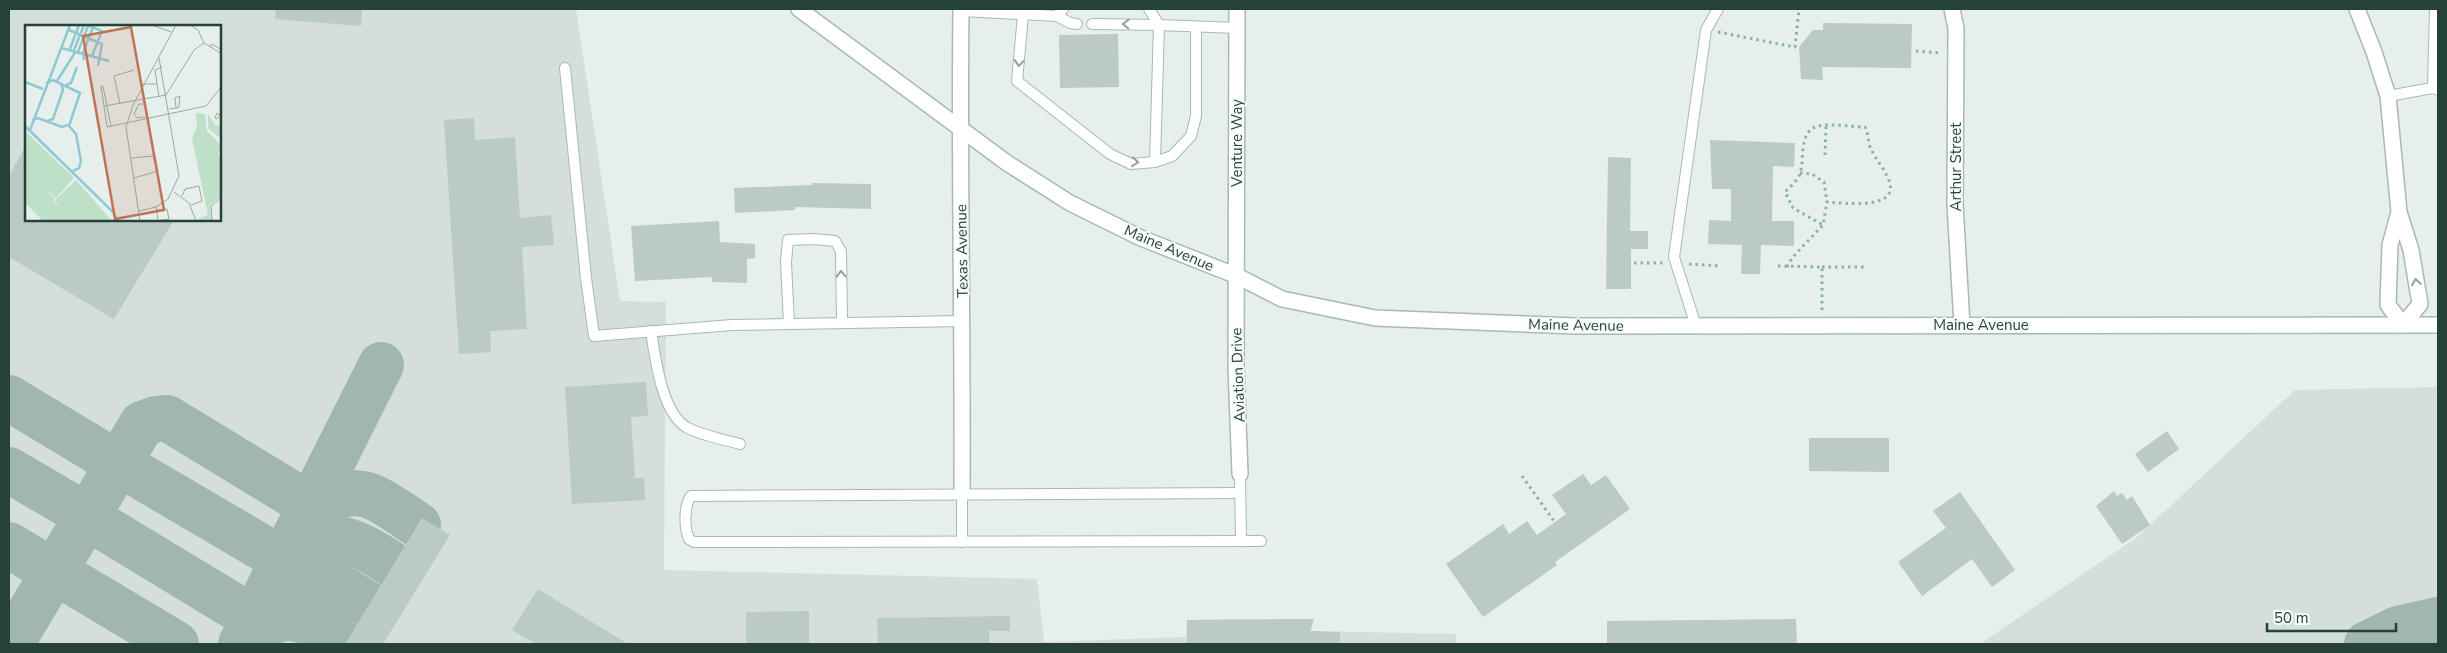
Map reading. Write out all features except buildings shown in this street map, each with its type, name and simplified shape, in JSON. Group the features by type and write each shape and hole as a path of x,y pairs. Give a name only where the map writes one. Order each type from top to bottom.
{"street":[{"name":"Maine Avenue","path":"799,9 1007,163 1070,203 1141,238 1237,276 1282,299 1375,318 1575,326 2438,325"},
{"name":"Venture Way","path":"1237,9 1237,276"},
{"name":"Arthur Street","path":"1952,9 1956,28 1955,204 1962,325"},
{"path":"2357,9 2374,52 2388,96 2399,212 2411,250 2420,304 2403,325 2388,305 2390,245 2399,212"},
{"name":"Texas Avenue","path":"961,10 959,128 963,321 962,494"},
{"name":"Aviation Drive","path":"1237,276 1236,368 1240,474"}],"lane":[{"path":"1149,9 1159,25 1155,162"},
{"path":"1696,326 1674,257 1706,30 1718,9"},
{"path":"2388,96 2436,89 2434,9"},
{"path":"961,10 1023,14 1060,13 1070,23 1077,24"},
{"path":"1023,14 1017,81 1110,154 1131,164 1155,162 1172,156 1191,136 1196,116 1196,27"},
{"path":"1092,24 1237,28"},
{"path":"564,68 594,336 732,325 963,321"},
{"path":"789,324 786,262 788,240 814,239 835,241 841,251 842,323"},
{"path":"651,332 656,367 672,414 687,427 740,444"},
{"path":"1240,474 1241,542"},
{"path":"1240,493 691,496 688,500 686,533 688,539 694,542 1260,541"},
{"path":"962,494 962,542"}],"path":[{"path":"1706,30 1795,47 1799,9"},
{"path":"1916,52 1956,54"},
{"path":"1823,225 1793,208 1785,192 1800,176 1804,158 1803,142 1810,130 1818,126 1866,127 1870,136 1870,147 1890,184 1889,193 1884,200 1873,203 1827,202"},
{"path":"1825,155 1826,126"},
{"path":"1788,267 1792,258 1823,225 1827,202 1824,182 1812,174 1800,173"},
{"path":"1778,266 1865,266"},
{"path":"1822,267 1822,326"},
{"path":"1522,476 1554,521"}],"shaded area":[{"path":"9,9 576,9 620,301 666,302 664,570 1037,579 1044,642 1186,637 1187,620 1314,619 1311,631 1456,634 1456,644 9,644"},
{"path":"2438,387 2438,644 1982,644 2136,538 2295,390"}],"taxiway":[{"path":"241,644 381,365"},
{"path":"9,398 110,459 114,466 112,475"},
{"path":"11,644 142,424 156,419 167,418 300,499 305,506 305,517"},
{"path":"9,470 74,508 81,518 80,528"},
{"path":"112,475 122,471 135,473 273,554 276,564 276,575"},
{"path":"305,517 328,500 337,496 356,493 381,501 418,525"},
{"path":"78,531 93,526 100,526 108,530 245,613 250,621 248,630"},
{"path":"285,558 299,547 327,538 353,543 393,565"},
{"path":"9,545 45,567 48,574 46,585"},
{"path":"264,599 280,588 294,581 306,578 329,582 369,605"},
{"path":"46,585 54,579 69,580 176,644"},
{"path":"244,640 271,622 283,618 294,618 306,621 344,644"},
{"path":"2367,644 2398,629 2438,620"}]}
